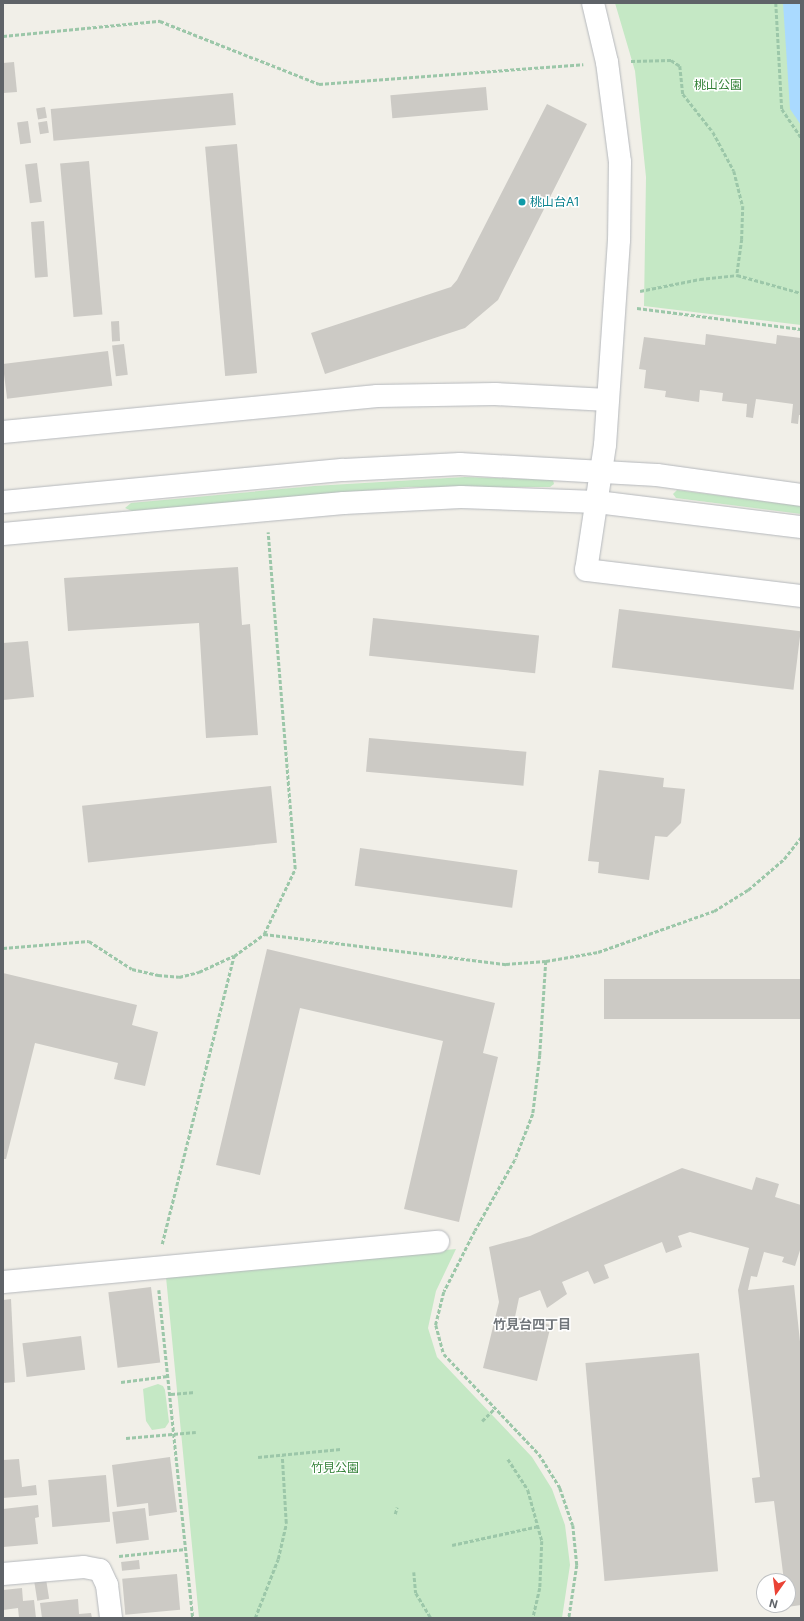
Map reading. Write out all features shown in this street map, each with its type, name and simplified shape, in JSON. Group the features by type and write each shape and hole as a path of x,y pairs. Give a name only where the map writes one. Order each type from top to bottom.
{"street":[{"path":"593,3 607,62 620,162 619,240 608,400 602,470 586,570 801,596"},
{"path":"3,432 376,396 495,394 608,400"},
{"path":"3,502 344,470 460,464 602,470 801,495"},
{"path":"3,534 344,503 461,497 596,502 801,527"},
{"path":"3,1282 156,1266 438,1242"},
{"path":"3,1574 84,1567 100,1570 107,1585 111,1618"}],"path":[{"path":"776,3 782,109 801,137"},
{"path":"3,36 160,21 319,84 587,64"},
{"path":"626,61 671,60 680,66 683,94 713,132 734,172 743,206 742,239 737,274"},
{"path":"638,292 700,279 737,274 801,293"},
{"path":"637,308 801,329"},
{"path":"3,948 90,941 132,969 158,975 179,977 199,972 234,956 264,934 295,869 268,529"},
{"path":"264,934 506,964 546,961 598,952 714,911 748,890 784,859 801,837"},
{"path":"193,1618 171,1394 156,1266 234,956"},
{"path":"546,961 540,1055 533,1114 515,1160 475,1231 444,1292 436,1326 444,1354 539,1454 560,1488 573,1525 577,1565 568,1618"},
{"path":"121,1382 168,1376"},
{"path":"171,1394 195,1392"},
{"path":"482,1421 495,1408"},
{"path":"126,1438 196,1432"},
{"path":"258,1457 282,1456 341,1449"},
{"path":"255,1618 278,1559 286,1523 282,1456"},
{"path":"508,1458 528,1490 539,1526 543,1554 539,1597 533,1618"},
{"path":"395,1514 397,1506"},
{"path":"452,1545 539,1526"},
{"path":"100,1570 114,1556 186,1549"},
{"path":"414,1572 416,1593 431,1618"}],"green space":[{"name":"桃山公園","path":"615,3 801,3 801,325 644,306 646,177 635,71"},
{"path":"465,477 553,480 554,484 550,487 408,487 132,511 125,508 131,503 314,486"},
{"path":"677,490 801,506 801,514 676,498 673,494"},
{"name":"竹見公園","path":"456,1249 436,1291 428,1328 437,1357 532,1457 552,1489 565,1525 570,1565 562,1618 199,1618 166,1277"},
{"path":"158,1384 163,1386 165,1390 169,1422 165,1428 152,1430 146,1421 143,1389"}],"water":[{"path":"783,3 801,3 801,125 790,109"}],"building":[{"path":"14,62 17,92 3,93 3,63"},
{"path":"486,87 488,110 392,118 390,95"},
{"path":"233,93 236,125 53,141 51,109"},
{"name":"桃山台A1","path":"547,104 587,124 498,300 465,328 325,374 311,333 451,287 457,280"},
{"path":"45,107 47,118 38,119 36,109"},
{"path":"28,121 31,143 20,144 17,123"},
{"path":"47,121 49,133 40,134 38,122"},
{"path":"237,144 257,373 225,376 205,147"},
{"path":"89,161 102,314 74,317 60,164"},
{"path":"37,163 42,202 30,203 25,164"},
{"path":"44,221 48,277 35,278 31,222"},
{"path":"111,321 119,321 120,341 112,341"},
{"path":"706,334 776,344 777,335 801,338 801,415 799,415 798,424 791,423 793,404 756,399 753,418 746,417 747,404 722,401 723,393 700,390 699,402 665,397 666,391 644,388 646,370 639,369 644,337 705,345"},
{"path":"124,344 128,375 116,376 112,345"},
{"path":"108,351 112,386 7,399 3,364"},
{"path":"238,567 242,625 250,624 258,735 206,738 199,623 68,631 64,578"},
{"path":"619,609 801,631 793,690 612,668"},
{"path":"373,618 539,635 535,673 369,656"},
{"path":"28,641 34,697 3,700 3,643"},
{"path":"369,738 526,752 523,786 366,772"},
{"path":"599,770 664,778 663,787 685,789 681,823 667,837 655,836 649,880 598,873 599,862 588,861"},
{"path":"271,786 277,843 88,863 82,806"},
{"path":"360,848 517,870 512,908 355,886"},
{"path":"267,949 495,1003 483,1053 498,1057 459,1222 404,1209 443,1041 300,1008 260,1175 216,1165"},
{"path":"3,973 137,1005 132,1025 158,1032 145,1086 114,1079 118,1063 35,1043 6,1159 3,1159"},
{"path":"604,979 801,979 801,1019 604,1019"},
{"path":"682,1168 752,1190 756,1177 779,1184 775,1197 801,1205 801,1247 795,1266 782,1262 784,1257 764,1252 757,1277 751,1276 748,1290 794,1285 801,1351 801,1605 796,1606 796,1573 783,1573 774,1501 755,1503 752,1478 760,1477 738,1290 749,1248 690,1232 678,1236 682,1247 666,1253 662,1242 604,1265 609,1278 594,1284 588,1271 562,1282 567,1294 547,1308 540,1290 519,1298 515,1317 551,1325 537,1381 483,1368 499,1302 489,1247 530,1236"},
{"path":"151,1287 160,1362 118,1368 108,1292"},
{"path":"11,1299 15,1382 3,1383 3,1300"},
{"path":"81,1336 85,1370 27,1377 22,1343"},
{"path":"699,1353 718,1571 605,1581 585,1363"},
{"path":"170,1457 177,1512 149,1516 148,1503 117,1507 112,1465"},
{"path":"19,1459 22,1487 36,1485 37,1495 3,1498 3,1460"},
{"path":"106,1475 110,1522 52,1527 48,1480"},
{"path":"38,1505 39,1517 35,1518 38,1544 3,1547 3,1509"},
{"path":"145,1508 149,1540 116,1544 112,1512"},
{"path":"139,1560 140,1569 122,1571 121,1562"},
{"path":"177,1574 180,1610 125,1615 122,1579"},
{"path":"46,1579 49,1599 37,1601 34,1581"},
{"path":"22,1588 23,1601 34,1600 36,1618 19,1618 18,1608 3,1610 3,1590"},
{"path":"78,1599 79,1614 91,1613 92,1618 42,1618 40,1603"}],"place":[{"name":"桃山台A1","path":"522,202"}],"district":[{"name":"竹見台四丁目","path":"532,1324"}]}
